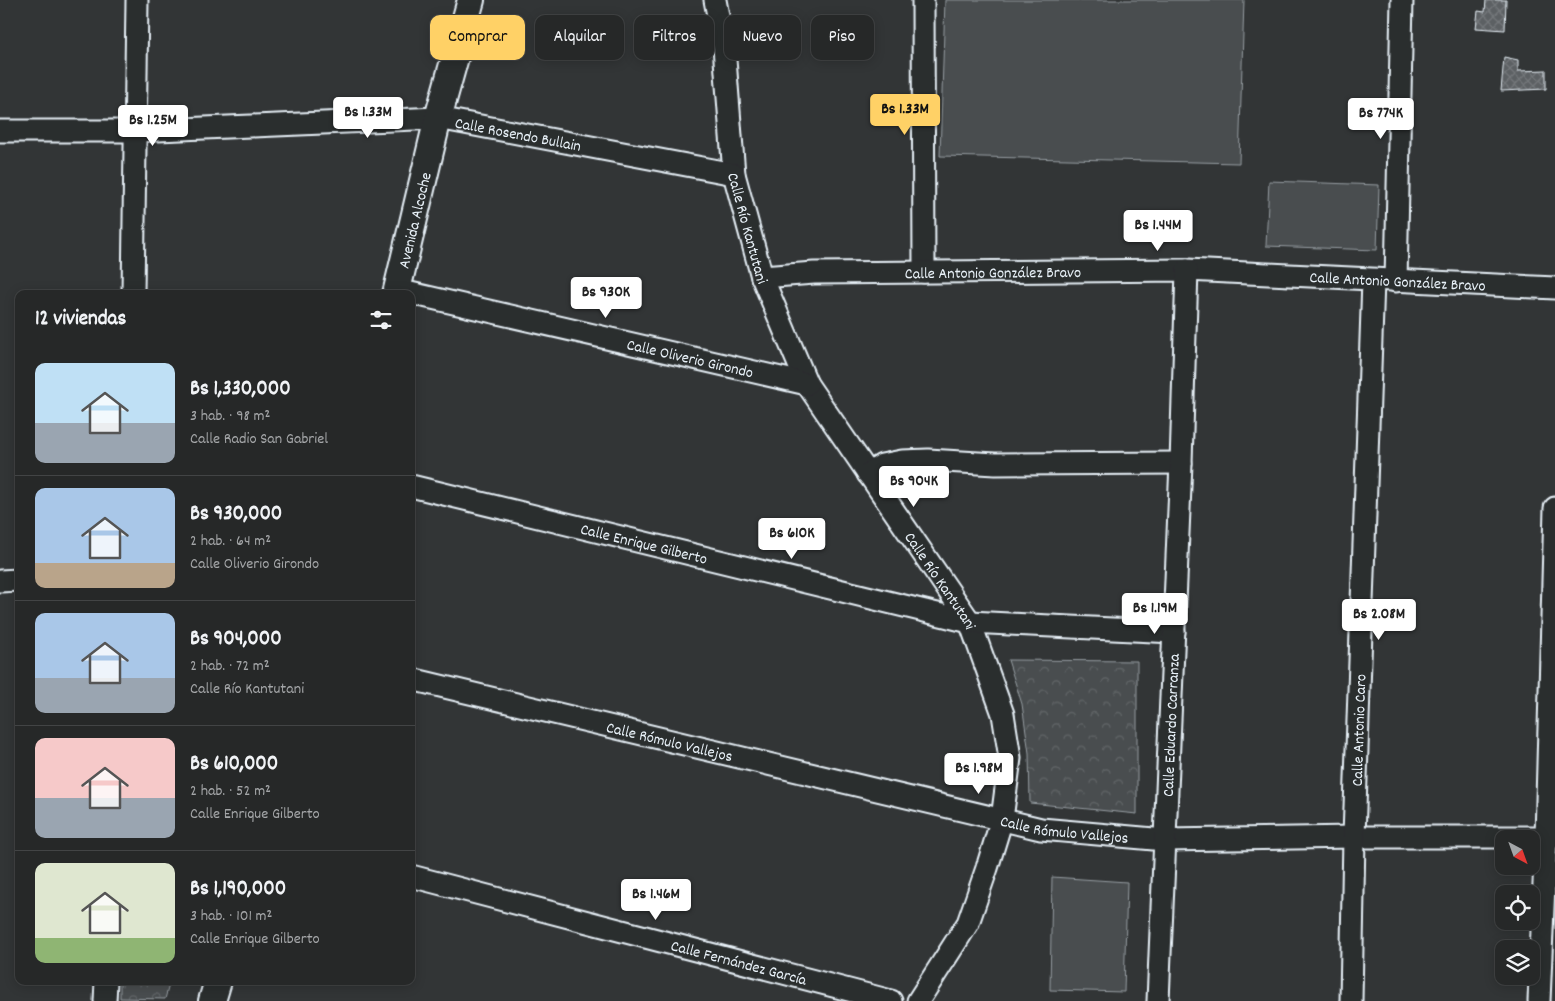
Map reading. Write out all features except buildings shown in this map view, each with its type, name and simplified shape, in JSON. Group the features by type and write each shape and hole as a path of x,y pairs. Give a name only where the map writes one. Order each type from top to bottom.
{"street":[{"path":"133,290 138,0"},
{"name":"Avenida Alcoche","path":"397,290 438,118 471,0"},
{"name":"Calle Río Kantutani","path":"715,0 724,47 734,174 762,277 807,384 970,622 1003,714 1010,758 1002,819 968,922 918,1001"},
{"path":"923,0 924,272"},
{"path":"1396,281 1402,0"},
{"name":"Calle Rosendo Bullain","path":"0,131 135,131 438,118 734,174"},
{"name":"Calle Antonio González Bravo","path":"762,277 924,272 1187,270 1555,288"},
{"name":"Calle Eduardo Carranza","path":"1158,1001 1181,463 1187,270"},
{"name":"Calle Antonio Caro","path":"1350,1001 1373,280"},
{"name":"Calle Oliverio Girondo","path":"415,296 807,384"},
{"path":"868,474 882,466 902,460 995,464 1181,463"},
{"name":"Calle Enrique Gilberto","path":"415,487 970,622 1174,632"},
{"path":"1539,1001 1551,837 1555,508"},
{"path":"0,581 15,580"},
{"name":"Calle Rómulo Vallejos","path":"415,680 1041,829 1165,840 1354,837 1551,837"},
{"name":"Calle Fernández García","path":"415,877 892,1001"},
{"path":"105,1001 106,985"},
{"path":"212,1001 217,985"}],"green space":[{"path":"945,0 1244,0 1239,163 940,156"},
{"path":"1269,181 1379,185 1377,250 1266,246"},
{"path":"1008,660 1137,661 1137,814 1030,803 1029,753 1022,704"},
{"path":"1052,877 1127,882 1124,992 1050,990"},
{"path":"120,985 169,985 165,999 120,998"}]}
